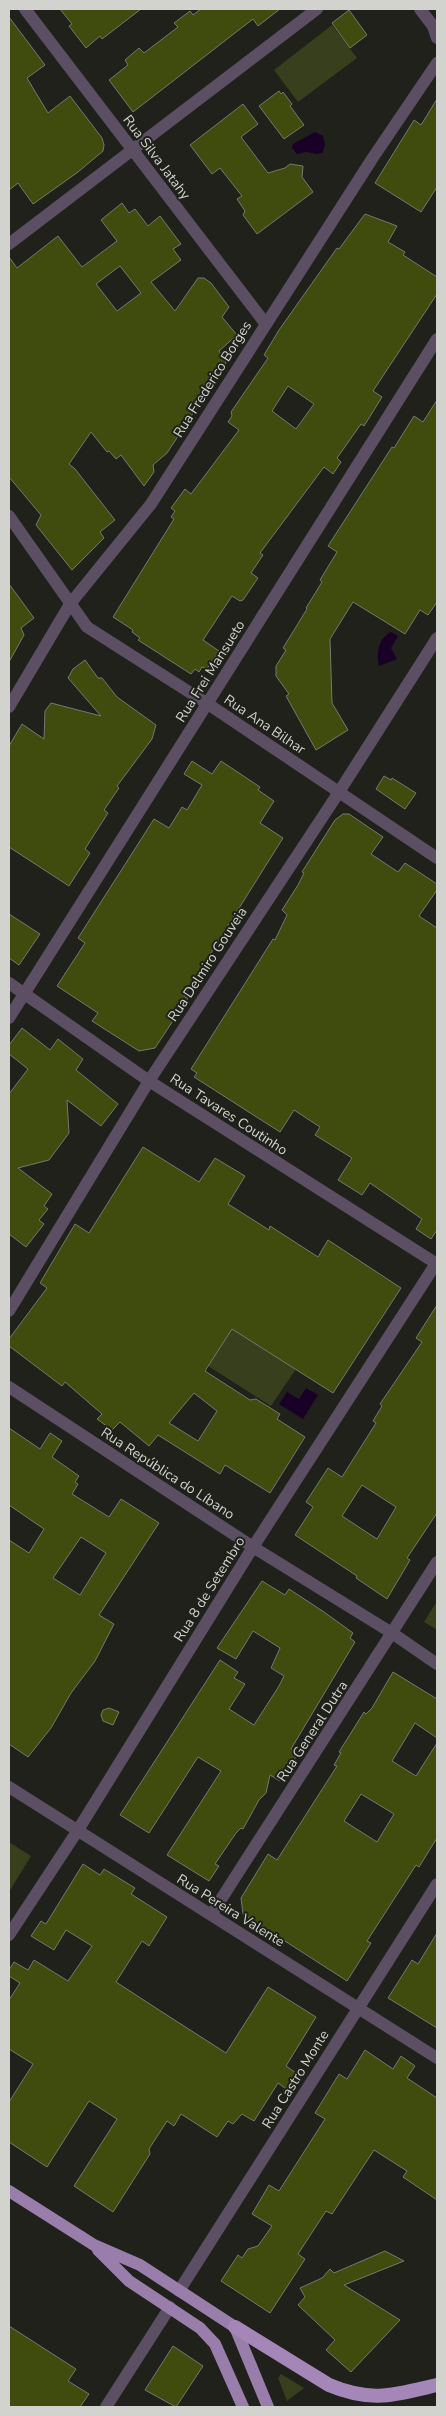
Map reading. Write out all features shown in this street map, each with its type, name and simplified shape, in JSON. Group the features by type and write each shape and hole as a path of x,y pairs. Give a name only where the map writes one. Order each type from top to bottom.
{"highway":[{"path":"235,2327 329,2385 346,2392 379,2397 437,2385"}],"main road":[{"path":"9,2191 94,2245 140,2265 235,2327 268,2407"},
{"path":"94,2245 129,2281 200,2328 215,2344 243,2407"}],"street":[{"name":"Rua Silva Jatahy","path":"25,9 265,324"},
{"path":"9,244 317,9"},
{"path":"420,9 432,26 437,38"},
{"name":"Rua Frederico Borges","path":"9,707 70,604 151,504 372,159 437,63"},
{"name":"Rua Frei Mansueto","path":"9,1018 437,339"},
{"name":"Rua Ana Bilhar","path":"9,516 87,627 208,704 437,858"},
{"name":"Rua Delmiro Gouveia","path":"9,1311 149,1081 339,792 437,638"},
{"name":"Rua Tavares Coutinho","path":"9,984 149,1081 437,1263"},
{"name":"Rua 8 de Setembro","path":"9,1935 78,1830 252,1547 437,1263"},
{"name":"Rua República do Líbano","path":"9,1387 252,1547 392,1633 437,1664"},
{"name":"Rua General Dutra","path":"211,1915 437,1562"},
{"name":"Rua Pereira Valente","path":"9,1787 437,2058"},
{"name":"Rua Castro Monte","path":"180,2291 437,1884"},
{"path":"106,2407 170,2307"}],"green space":[{"path":"332,25 357,58 298,102 274,70"},
{"path":"232,1329 296,1369 271,1406 208,1366"},
{"path":"437,1601 437,1630 424,1622"},
{"path":"9,1842 31,1856 9,1892"},
{"path":"281,2374 304,2388 287,2401 278,2378"}],"shaded area":[{"path":"315,132 323,136 325,145 322,153 306,152 297,154 292,148 293,144"},
{"path":"391,632 398,636 391,648 397,659 379,666 379,647 383,638"},
{"path":"306,1388 318,1395 303,1419 279,1404 287,1392 299,1399"}],"building":[{"path":"60,9 141,9 102,39 100,36 86,48 69,26 72,24"},
{"path":"201,9 280,9 258,26 253,19 133,112 109,80 128,65 125,60 139,48 144,53 178,27 174,23 190,11 193,15"},
{"path":"349,10 367,35 350,48 332,23"},
{"path":"9,17 45,65 27,78 48,113 70,96 102,138 104,145 103,151 78,172 33,204 18,183 9,190"},
{"path":"279,91 281,94 283,92 292,104 290,106 304,125 284,139 259,106"},
{"path":"437,99 437,187 421,212 375,183 414,120 421,125"},
{"path":"243,104 258,124 241,137 268,173 285,168 290,164 303,166 302,177 313,192 257,234 243,215 245,211 237,199 242,196 220,168 212,174 190,145"},
{"path":"122,203 129,213 135,209 148,226 160,216 181,244 173,249 181,260 151,282 175,311 198,278 204,278 211,283 229,307 222,317 237,335 219,351 226,363 167,453 153,465 154,472 144,486 121,455 116,459 109,451 107,452 91,432 69,464 115,520 100,532 104,538 72,570 36,525 41,515 9,477 9,257 17,268 58,236 82,267 117,241 101,220","holes":["120,266 141,293 117,311 96,284"]},
{"path":"365,214 397,226 388,242 405,252 403,255 437,277 437,294 373,391 382,397 364,426 361,424 337,458 341,462 333,474 324,467 260,553 263,555 251,573 258,578 243,600 240,601 232,596 203,640 219,651 207,669 202,667 199,672 195,669 191,674 138,640 140,638 132,632 133,630 113,617 174,519 171,517 175,511 171,508 185,489 191,494 239,430 228,422 232,416 231,412 268,358 264,355 279,330 337,248 339,249","holes":["288,386 314,404 296,429 272,411"]},
{"path":"437,400 437,602 428,615 420,610 405,634 353,602 330,639 332,703 348,730 316,750 286,696 289,694 276,676 276,666 286,650 283,648 307,609 322,582 320,580 337,552 328,546 414,416 423,422"},
{"path":"9,584 34,618 21,628 24,635 9,662"},
{"path":"85,660 98,678 102,678 117,697 156,725 152,739 117,786 119,788 104,810 108,813 85,849 90,853 69,886 9,847 9,746 22,724 44,739 45,711 51,703 101,716 68,678 73,669"},
{"path":"192,761 212,774 221,761 260,787 258,790 274,801 260,823 283,838 184,996 188,998 155,1048 139,1051 92,1021 98,1013 57,986 85,943 78,938 154,819 169,828 182,807 187,810 202,785 184,774"},
{"path":"384,776 391,780 392,778 416,793 405,809 376,789"},
{"path":"343,814 349,814 383,837 371,854 398,872 405,863 437,884 437,890 419,916 437,928 437,1230 431,1239 416,1229 422,1219 370,1183 362,1195 338,1180 352,1158 315,1135 320,1127 294,1110 280,1132 194,1077 197,1073 191,1069 273,939 275,940 287,915 282,910 298,885 304,873 302,872 335,820"},
{"path":"9,914 40,934 19,965 9,958"},
{"path":"22,1028 50,1050 58,1039 83,1059 76,1070 118,1104 101,1126 67,1100 69,1133 49,1160 18,1168 52,1194 44,1206 48,1209 39,1220 44,1224 26,1247 9,1234 9,1094 28,1069 9,1054 9,1045"},
{"path":"143,1147 199,1182 215,1158 245,1176 228,1204 269,1230 270,1226 318,1257 328,1240 401,1288 333,1393 232,1329 205,1371 250,1400 256,1399 280,1414 277,1419 305,1437 270,1493 225,1465 220,1474 158,1435 149,1446 120,1422 112,1430 97,1419 102,1414 65,1382 62,1386 9,1346 9,1339 47,1288 40,1283 75,1224 89,1233","holes":["194,1393 217,1411 198,1441 169,1423"]},
{"path":"437,1305 437,1513 407,1558 410,1560 387,1599 356,1578 357,1576 295,1535 313,1507 306,1502 328,1468 342,1477 376,1423 373,1421 382,1406 380,1404 422,1342 416,1338","holes":["362,1485 396,1507 377,1539 342,1516"]},
{"path":"9,1428 40,1449 50,1433 62,1441 52,1457 79,1476 75,1482 78,1484 72,1494 109,1517 121,1499 159,1523 99,1615 114,1624 95,1661 71,1693 51,1728 28,1757 9,1744 9,1540 29,1553 44,1529 9,1505","holes":["81,1537 106,1553 80,1595 53,1578"]},
{"path":"262,1581 285,1595 289,1589 353,1633 350,1638 355,1642 291,1749 298,1753 294,1760 280,1781 270,1775 266,1793 259,1800 243,1829 241,1828 236,1833 215,1864 219,1866 209,1881 167,1855 221,1771 198,1757 149,1833 120,1815 220,1660 238,1672 234,1678 245,1684 229,1709 254,1725 279,1686 284,1676 271,1668 280,1648 253,1631 236,1659 217,1648"},
{"path":"393,1672 437,1699 437,1738 415,1723 392,1761 416,1776 437,1743 437,1838 419,1867 416,1865 367,1941 371,1943 347,1981 243,1914 241,1898 268,1854 277,1860 337,1766 334,1765 341,1753 339,1752 364,1712 366,1714 372,1708","holes":["361,1794 394,1814 377,1842 344,1821"]},
{"path":"109,1708 119,1712 113,1725 103,1721 101,1715 103,1710"},
{"path":"83,1864 100,1875 104,1869 135,1888 131,1894 167,1917 149,1946 142,1941 116,1982 226,2053 268,1987 316,2017 286,2066 296,2073 286,2089 278,2083 254,2121 242,2114 233,2124 228,2121 217,2137 181,2114 174,2126 167,2121 149,2149 150,2154 113,2212 74,2186 117,2119 89,2101 47,2167 9,2142 9,2102 33,2064 9,2049 9,2000 20,1983 9,1976 9,1970 14,1962 28,1970 34,1960 68,1981 92,1946 66,1930 54,1950 31,1936 41,1921 46,1924"},
{"path":"437,1933 437,2028 388,1998 412,1960 418,1964"},
{"path":"365,2050 393,2069 401,2056 415,2066 407,2078 437,2098 437,2200 403,2177 407,2171 374,2150 332,2214 326,2211 298,2254 305,2259 270,2313 221,2281 238,2255 242,2258 248,2249 258,2246 272,2226 252,2214 269,2185 279,2191 325,2119 315,2113 339,2074 347,2079"},
{"path":"385,2251 404,2261 344,2285 400,2320 351,2372 326,2350 335,2340 298,2305 305,2297 300,2288 322,2278 330,2269 334,2273"},
{"path":"9,2326 76,2369 68,2381 89,2394 80,2407 9,2407"},
{"path":"173,2346 203,2366 176,2407 145,2390"}]}
